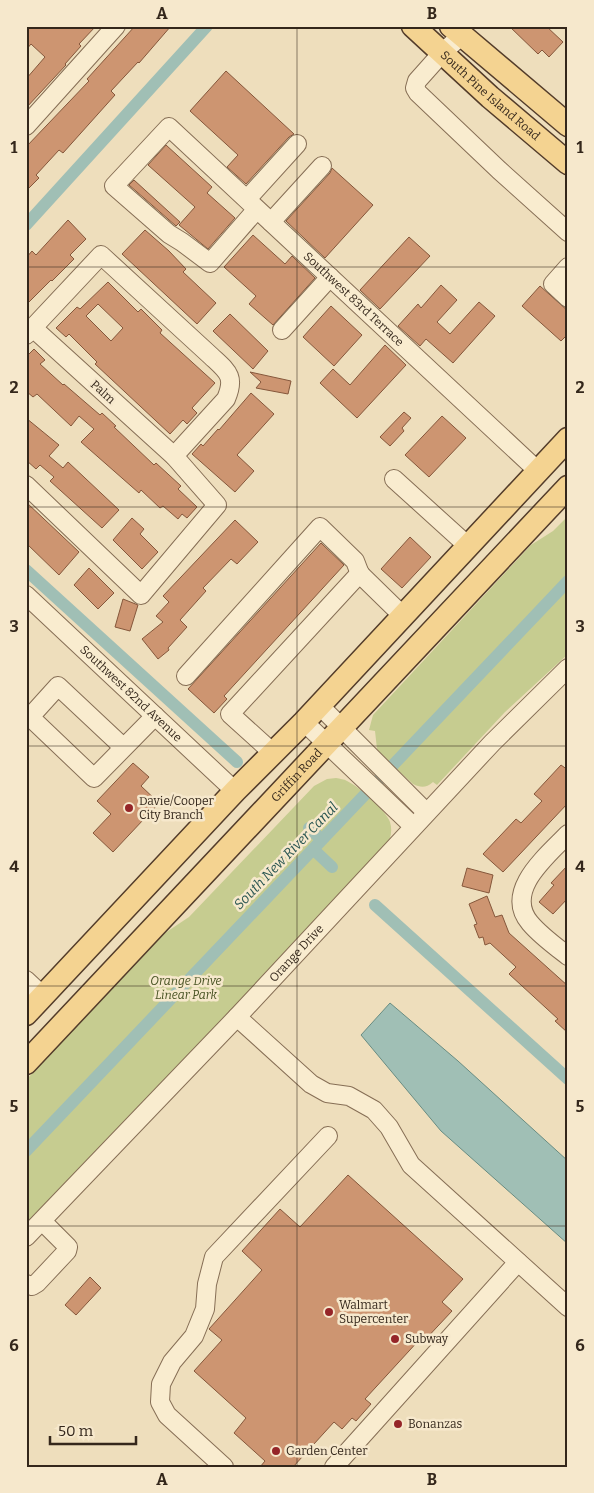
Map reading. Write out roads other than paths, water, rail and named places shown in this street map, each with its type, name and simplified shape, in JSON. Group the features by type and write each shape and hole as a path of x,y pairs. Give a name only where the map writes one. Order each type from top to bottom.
{"main road":[{"name":"South Pine Island Road","path":"413,26 490,97 568,162"},
{"path":"456,31 568,125"},
{"path":"26,1014 235,791 304,722 568,439"},
{"name":"Griffin Road","path":"26,1063 221,857 333,751 568,487"},
{"path":"221,857 240,810 235,791"}],"street":[{"path":"26,126 116,26"},
{"path":"456,31 442,53 417,81 415,88 499,170 568,232"},
{"name":"Southwest 83rd Terrace","path":"252,204 210,263 169,234 114,186 169,127 252,204 538,471"},
{"path":"252,204 297,144"},
{"path":"271,222 322,166"},
{"path":"30,332 101,255 227,371 231,379 226,399 174,456"},
{"path":"568,267 553,284 568,298"},
{"path":"282,330 330,277"},
{"name":"Palm","path":"26,485 141,595 217,505 174,456 30,332"},
{"path":"394,479 468,546"},
{"path":"186,676 320,527 355,561 360,573 403,616"},
{"path":"273,753 230,714 360,573"},
{"name":"Southwest 82nd Avenue","path":"26,595 235,791"},
{"name":"Orange Drive","path":"26,1237 238,1017 426,812 568,668"},
{"path":"123,747 58,686 30,717 94,778 155,716"},
{"path":"319,705 426,812"},
{"path":"304,722 413,826"},
{"path":"568,834 526,880 522,892 522,903 528,921 568,956"},
{"path":"26,980 43,996"},
{"path":"238,1017 311,1084 327,1093 349,1096 374,1110 389,1127 411,1165 568,1307"},
{"path":"224,1467 167,1415 160,1402 161,1384 172,1362 194,1336 205,1310 207,1284 214,1257 328,1136"},
{"path":"26,1284 32,1286 37,1283 68,1251 68,1246 42,1221"},
{"path":"334,1467 518,1262"}],"water":[{"path":"390,1003 458,1061 568,1161 568,1244 441,1131 361,1035"}],"waterway":[{"path":"26,225 207,26"},
{"path":"26,570 237,762"},
{"name":"South New River Canal","path":"26,1151 568,581"},
{"path":"309,828 322,840"},
{"path":"313,849 332,867"},
{"path":"375,905 568,1079"}],"place":[{"name":"Davie/Cooper City Branch","path":"129,808"},
{"name":"Walmart Supercenter","path":"329,1312"},
{"name":"Subway","path":"395,1339"},
{"name":"Bonanzas","path":"398,1424"},
{"name":"Garden Center","path":"276,1451"}],"park label":[{"name":"Orange Drive Linear Park","path":"186,988"}]}
